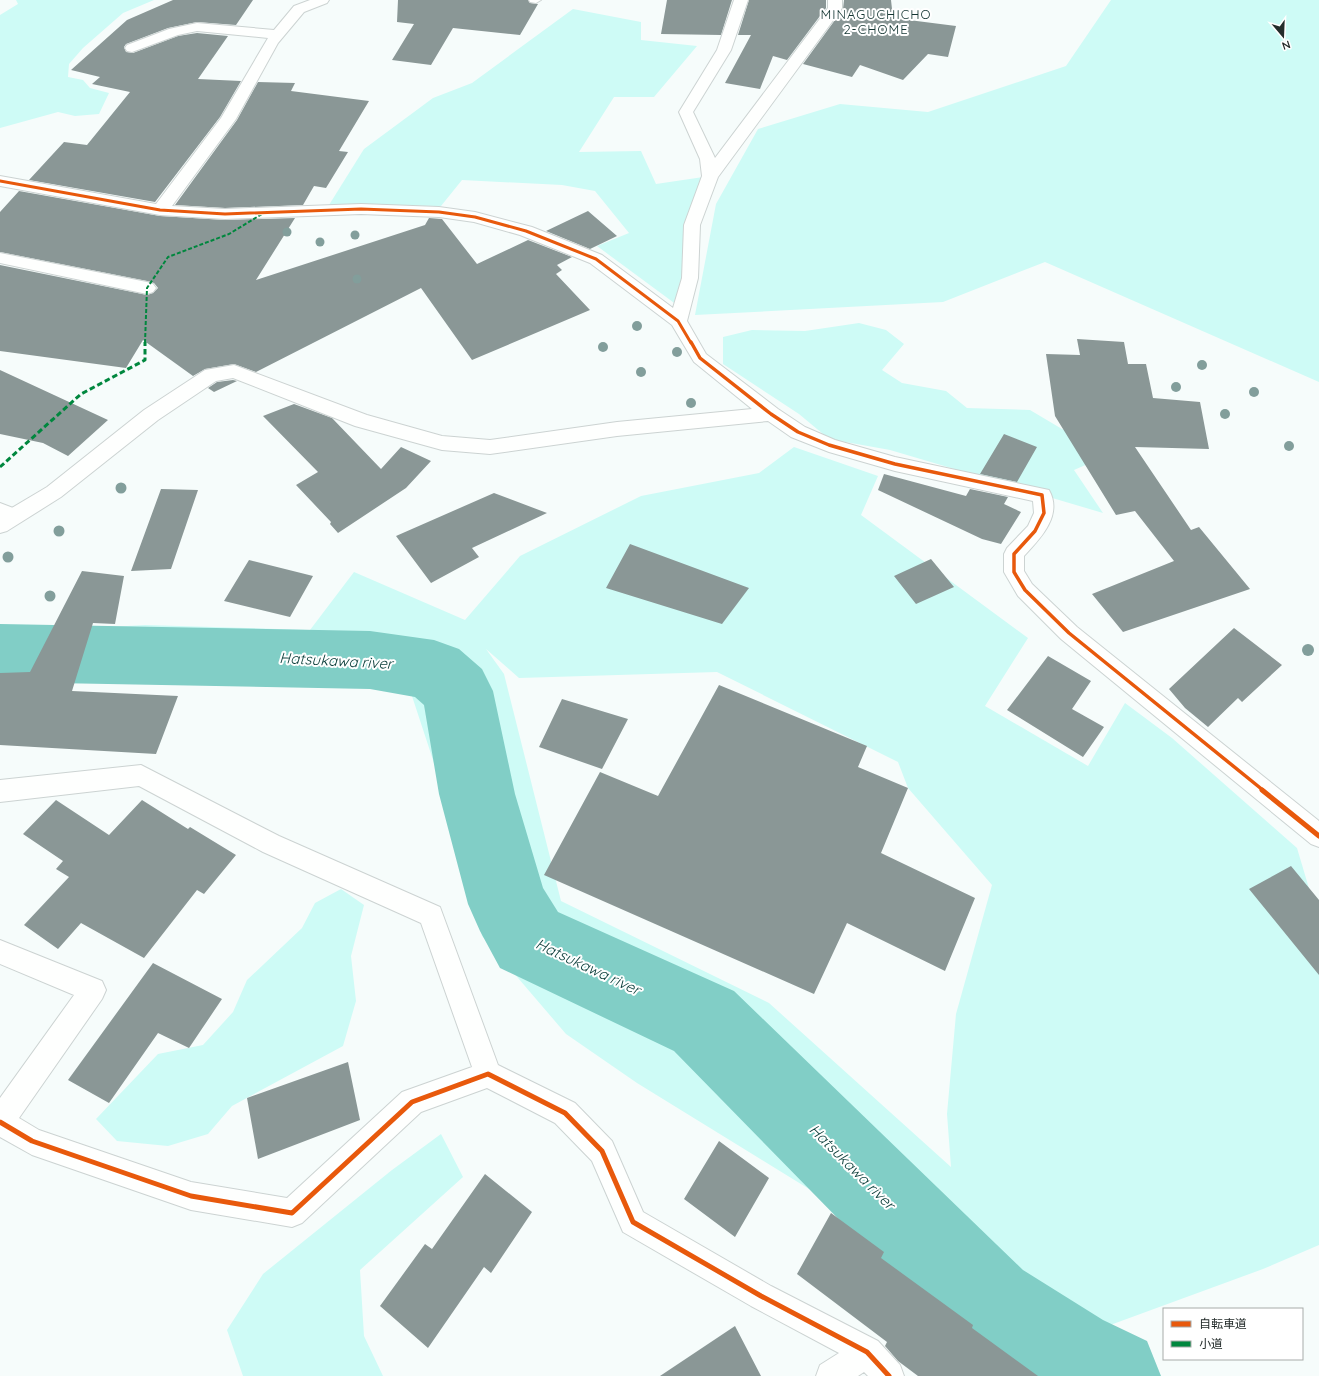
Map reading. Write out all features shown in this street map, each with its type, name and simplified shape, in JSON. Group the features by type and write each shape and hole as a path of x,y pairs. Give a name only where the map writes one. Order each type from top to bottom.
{"street":[{"path":"160,210 228,119 272,42 299,9 322,0"},
{"path":"710,176 708,159 686,112 724,50 741,0"},
{"path":"678,321 690,278 692,225 710,176 835,8 835,0"},
{"path":"132,48 174,32 197,27 278,35"},
{"path":"0,181 160,210 225,214 361,209 439,212 475,217 526,231 596,259 678,321 700,358 770,414 798,432 829,445 895,464 1042,495 1044,513 1035,531 1014,554 1014,572 1025,590 1070,633 1319,836"},
{"path":"0,258 147,288"},
{"path":"5,517 54,492 151,415 211,375 234,371 362,421 442,443 490,447 617,428 770,414"},
{"path":"0,792 141,775 271,844 431,914 488,1074 565,1113 602,1151 633,1222 761,1296 867,1352 889,1376"},
{"path":"0,952 93,990 0,1121 32,1141 191,1196 292,1214 412,1102 488,1074"},
{"path":"831,1376 867,1352"}],"shaded area":[{"path":"16,0 154,0 123,13 83,48 69,64 68,77 83,80 90,88 109,93 99,114 75,116 58,112 0,128 0,15 18,4"},
{"path":"1111,0 1319,0 1319,382 1045,262 943,302 695,315 716,204 758,129 840,104 928,112 1066,66"},
{"path":"573,9 641,22 641,40 697,46 654,97 614,97 579,152 641,151 656,184 710,176 681,308 597,246 629,233 595,191 562,185 462,180 441,206 329,205 364,149 433,98 472,83"},
{"path":"859,323 886,330 904,344 882,370 902,383 946,391 967,408 1030,410 1062,429 1122,449 1074,470 1103,513 890,450 829,439 799,414 723,364 723,337 752,330 805,331"},
{"path":"794,447 878,476 861,515 1028,638 985,706 1088,766 1125,703 1172,738 1297,848 1319,922 1319,1245 1263,1269 1083,1335 1011,1341 929,1263 637,1083 566,1034 482,936 460,842 410,690 303,678 137,678 76,670 0,672 0,633 145,625 310,630 354,572 465,620 520,556 641,496 759,473","holes":["486,649 519,678 717,672 898,762 908,788 992,885 956,1014 947,1114 951,1167 769,1003 561,901 504,674"]},
{"path":"341,889 364,905 351,956 356,1001 343,1046 232,1106 208,1134 168,1146 117,1141 96,1119 158,1054 203,1045 233,1012 247,980 302,928 315,903"},
{"path":"441,1134 463,1177 360,1270 364,1336 383,1376 243,1376 227,1330 263,1274 392,1170"}],"building":[{"path":"173,0 253,0 236,25 197,22 168,28 126,44 124,47 126,52 133,53 178,36 197,33 228,36 198,79 241,81 220,117 155,202 29,180 64,142 87,145 130,92 92,84 100,77 71,70 127,20"},
{"path":"398,0 528,0 530,3 538,4 520,35 453,28 431,65 392,60 414,24 397,22"},
{"path":"667,0 732,0 721,35 661,34"},
{"path":"749,0 826,0 826,8 787,60 773,56 760,89 725,83 751,35 738,35"},
{"path":"844,0 891,0 893,18 956,26 948,57 928,54 903,80 860,65 852,77 803,64 843,9"},
{"path":"258,82 295,83 291,91 369,101 339,151 348,152 326,188 314,186 303,205 225,208 175,205 237,120"},
{"path":"19,191 160,216 225,220 295,218 256,280 425,225 429,218 442,219 477,264 528,240 572,257 557,265 562,270 556,274 590,310 472,360 421,288 256,372 234,364 205,369 193,376 143,340 126,368 0,351 0,265 147,295 153,293 158,288 154,283 147,281 0,252 0,212"},
{"path":"588,211 617,236 590,249 546,231"},
{"path":"1077,339 1124,342 1128,364 1146,364 1153,398 1200,402 1209,449 1135,447 1191,530 1199,527 1250,589 1123,632 1092,594 1174,561 1135,511 1116,515 1055,416 1046,354 1080,355"},
{"path":"0,370 108,420 68,456 43,443 0,434"},
{"path":"237,381 214,392 208,388 217,382"},
{"path":"294,404 332,418 381,469 401,447 431,461 406,488 338,533 330,524 331,522 296,485 318,472 263,416"},
{"path":"1004,434 1037,447 1017,482 980,474"},
{"path":"884,474 966,496 970,489 1008,497 1004,504 1021,512 1001,544 982,539 878,490"},
{"path":"161,489 198,490 171,569 131,571"},
{"path":"494,493 547,513 472,548 479,557 431,583 396,536"},
{"path":"630,544 749,588 722,624 606,588"},
{"path":"931,559 954,587 916,604 894,576"},
{"path":"249,560 313,576 290,617 224,601"},
{"path":"82,571 124,576 115,624 93,623 72,691 178,696 156,754 0,745 0,673 30,672"},
{"path":"1234,628 1282,665 1242,702 1238,698 1208,727 1185,708 1169,689"},
{"path":"1048,656 1091,681 1072,709 1104,727 1083,757 1007,710"},
{"path":"719,685 867,746 858,767 908,788 881,853 975,898 945,971 847,923 814,994 544,875 600,772 658,796"},
{"path":"562,699 628,719 602,769 539,747"},
{"path":"56,800 109,835 142,800 188,829 190,827 236,855 204,894 197,890 144,958 81,923 58,949 24,925 69,877 56,869 63,861 23,834"},
{"path":"1291,866 1319,900 1319,975 1249,889"},
{"path":"153,963 222,999 189,1048 158,1033 109,1103 68,1080"},
{"path":"348,1062 360,1120 258,1159 247,1098"},
{"path":"719,1141 769,1178 735,1237 684,1199"},
{"path":"485,1174 532,1212 491,1273 484,1267 428,1348 380,1306 425,1244 432,1249"},
{"path":"831,1213 884,1252 881,1258 973,1325 972,1328 1038,1376 918,1376 898,1361 885,1346 887,1342 797,1274"},
{"path":"735,1326 761,1376 660,1376"}],"waterway":[{"name":"Hatsukawa river","path":"0,653 370,660 434,670 457,691 477,794 508,904 529,940 704,1021 989,1304 1069,1354 1112,1376"}],"marked path":[{"path":"0,467 81,394 145,360 147,288 168,257 229,234 262,214"}],"cycle path":[{"path":"0,181 160,210 225,214 361,209 439,212 475,217 526,231 596,259 678,321 700,358 771,414 798,432 829,445 895,464 1042,495 1044,513 1035,531 1014,554 1014,572 1025,590 1069,633 1319,836"},
{"path":"0,1122 32,1141 191,1196 292,1213 412,1102 488,1074 565,1113 602,1151 633,1222 761,1296 867,1352 889,1376"}],"district":[{"name":"MINAGUCHICHO 2-CHOME","path":"876,22"}]}
